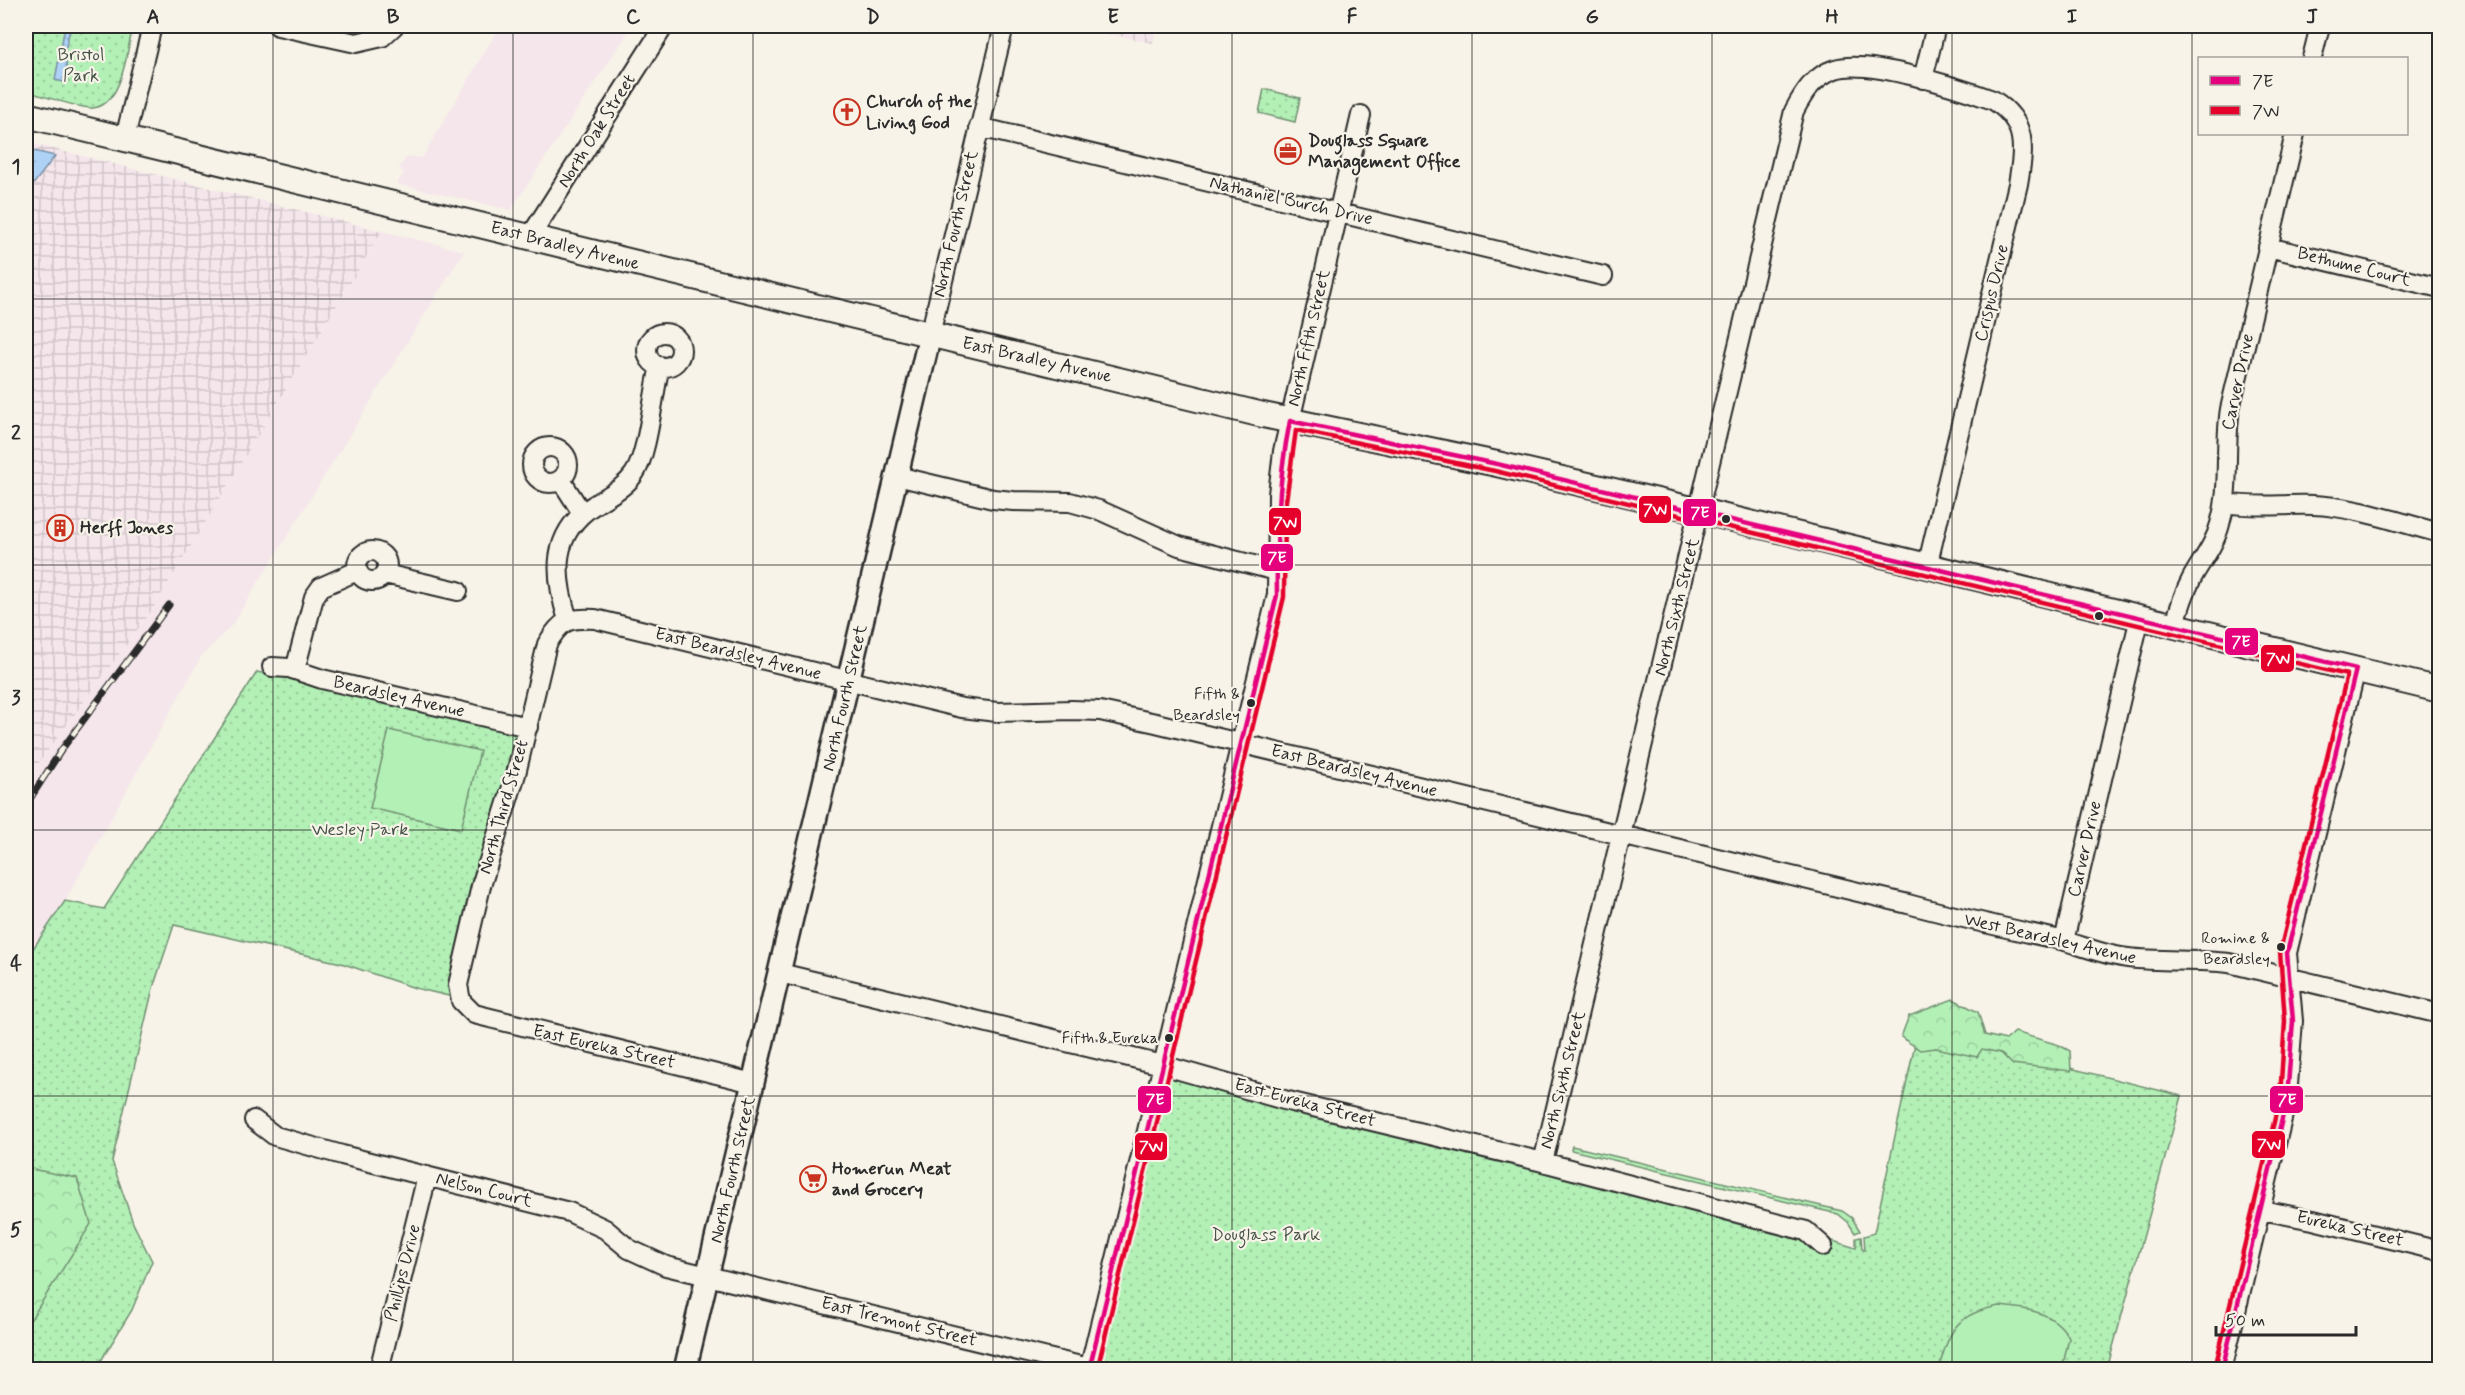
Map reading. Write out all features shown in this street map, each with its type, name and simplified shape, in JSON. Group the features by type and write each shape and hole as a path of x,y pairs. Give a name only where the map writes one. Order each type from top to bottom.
{"main road":[{"name":"East Bradley Avenue","path":"26,115 1290,421 1497,464 2439,690"}],"street":[{"path":"125,138 152,26"},
{"path":"278,26 357,43 388,32"},
{"name":"North Oak Street","path":"530,237 664,26"},
{"name":"North Fourth Street","path":"686,1370 1004,26"},
{"path":"1923,79 1936,26"},
{"path":"2312,57 2320,26"},
{"name":"North Sixth Street","path":"1543,1162 1623,836 1794,111 1810,84 1837,68 1857,67 1923,79"},
{"name":"Crispus Drive","path":"1923,79 1974,93 1993,100 2007,109 2022,137 2023,153 2018,184 1927,567"},
{"name":"North Fifth Street","path":"1089,1369 1277,596 1278,494 1283,451 1361,115"},
{"name":"Nathaniel Burch Drive","path":"979,127 1603,276"},
{"name":"Carver Drive","path":"2175,625 2189,585 2214,542 2220,524 2225,503 2226,432 2230,409 2295,135"},
{"name":"Bethume Court","path":"2268,247 2439,288"},
{"path":"568,620 559,592 557,569 561,544 568,529 582,513 627,483 635,473 642,457 660,366"},
{"path":"897,476 993,499 1070,502 1099,510 1179,546 1276,571"},
{"path":"561,480 582,513"},
{"path":"2225,503 2267,507 2312,505 2335,507 2439,532"},
{"path":"373,551 386,559 385,574 377,581 363,579 357,571 360,556 373,551"},
{"path":"295,670 314,597 321,587 357,571"},
{"path":"385,574 458,591"},
{"name":"Carver Drive","path":"2064,941 2140,618"},
{"name":"East Beardsley Avenue","path":"568,620 595,619 962,708 997,712 1100,711 1908,904"},
{"name":"North Third Street","path":"461,1001 458,984 481,886 516,774 547,644 554,632 568,620"},
{"name":"Beardsley Avenue","path":"272,667 295,670 322,679 528,727"},
{"path":"2222,1370 2287,1098 2292,1022 2287,953 2356,669"},
{"name":"West Beardsley Avenue","path":"1908,904 2125,958 2160,961 2195,959 2229,963 2439,1014"},
{"name":"East Eureka Street","path":"780,973 1162,1065 1284,1100 1543,1162 1806,1231 1823,1246"},
{"name":"East Eureka Street","path":"461,1001 474,1014 516,1026 753,1083"},
{"name":"Nelson Court","path":"254,1120 274,1136 569,1212 605,1229 629,1249 647,1259 708,1276"},
{"name":"Phillips Drive","path":"380,1370 427,1176"},
{"name":"Eureka Street","path":"2261,1210 2439,1251"},
{"name":"East Tremont Street","path":"708,1276 1089,1369"}],"shaded area":[{"path":"500,26 632,26 511,210 397,184 404,173 399,167 408,156 422,158"},
{"path":"1070,26 1157,26 1153,43"},
{"path":"26,142 382,231 152,610 26,780"},
{"path":"382,231 464,251 232,625 201,657 65,901 26,959 26,780 152,610"}],"green space":[{"name":"Bristol Park","path":"26,26 133,26 122,74 111,97 103,105 87,108 26,91"},
{"path":"1264,89 1300,98 1295,122 1259,113"},
{"name":"Wesley Park","path":"257,672 527,727 453,997 415,988 341,963 174,925 153,988 112,1161 133,1223 152,1261 132,1310 96,1369 26,1370 26,959 65,901 104,909"},
{"path":"389,730 480,751 461,829 370,808"},
{"path":"1953,999 1978,1012 1985,1035 2006,1040 2015,1032 2059,1045 2070,1051 2071,1071 2012,1064 2001,1053 1982,1049 1977,1057 1936,1048 1920,1050 1901,1037 1909,1016"},
{"name":"Douglass Park","path":"1918,1030 2182,1096 2107,1369 1096,1370 1165,1071 1776,1224 1856,1248 1856,1238 1861,1237 1862,1249 1865,1250 1864,1236 1874,1233"},
{"path":"1572,1146 1842,1211 1852,1218 1860,1231 1855,1233 1848,1222 1838,1214 1571,1150"},
{"path":"26,1168 77,1178 91,1224 26,1327"},
{"path":"1999,1306 2039,1313 2056,1322 2063,1329 2069,1338 2062,1369 1939,1369 1946,1344 1957,1326 1974,1313"}],"water":[{"path":"65,26 71,26 65,50 67,73 64,82 55,80"},
{"path":"34,151 55,156 26,194 26,172"}],"railway":[{"path":"26,805 62,749 169,605"}],"transit line":[{"name":"7E","path":"1089,1370 1277,595 1279,508 1290,421 1497,464 2356,669 2287,953 2293,1021 2287,1098 2222,1370"},
{"name":"7W","path":"1097,1370 1284,597 1285,508 1296,430 1495,471 2347,675 2280,951 2285,1021 2280,1097 2215,1368"}],"place":[{"name":"Church of the Living God","path":"847,112"},
{"name":"Douglass Square Management Office","path":"1288,151"},
{"name":"Herff Jones","path":"60,528"},
{"name":"Fifth & Beardsley","path":"1251,703"},
{"name":"Romine & Beardsley","path":"2281,947"},
{"name":"Fifth & Eureka","path":"1169,1038"},
{"name":"Homerun Meat and Grocery","path":"813,1179"}]}
